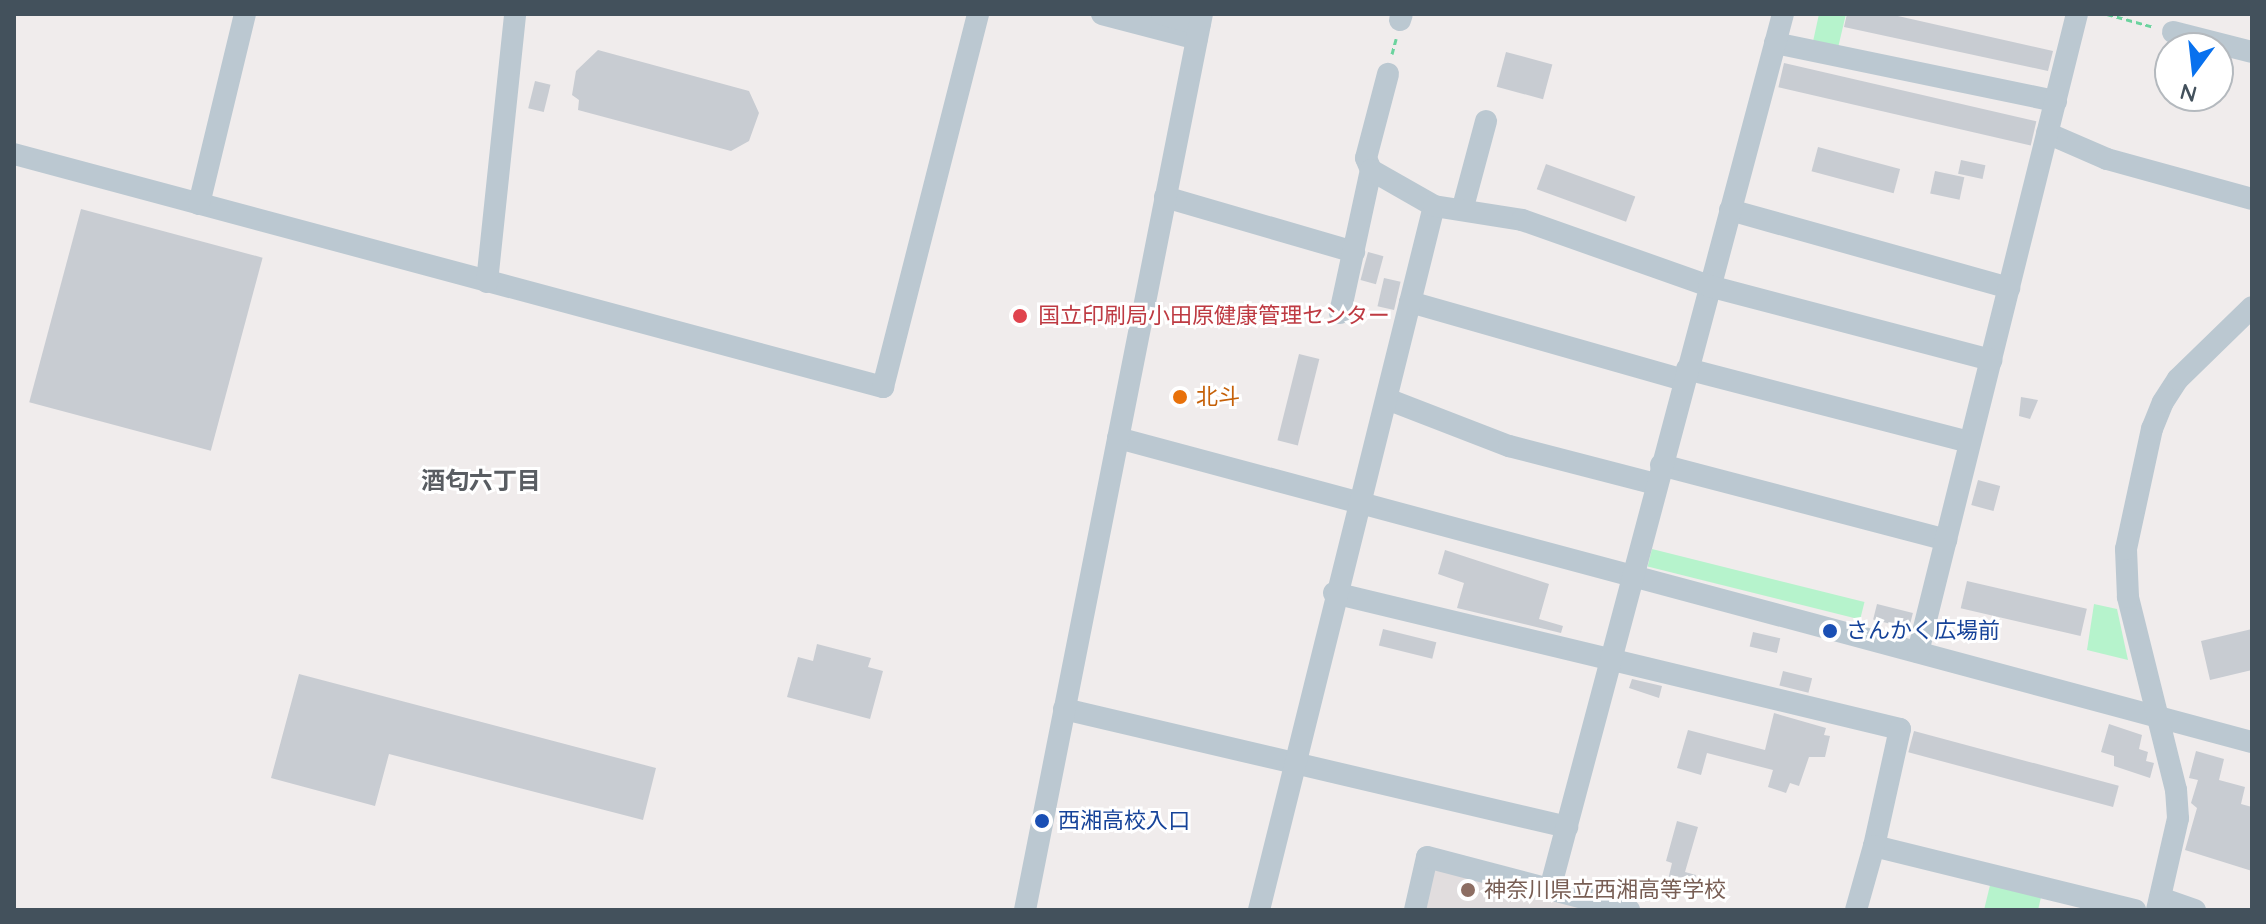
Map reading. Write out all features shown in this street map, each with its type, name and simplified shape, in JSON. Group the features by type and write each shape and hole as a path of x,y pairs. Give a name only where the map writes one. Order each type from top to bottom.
{"street":[{"path":"199,204 245,14"},
{"path":"487,282 515,14"},
{"path":"14,154 883,387 978,14"},
{"path":"1102,14 1199,26"},
{"path":"1162,14 1199,26"},
{"path":"1918,652 2077,14"},
{"path":"1550,889 1775,43 1778,15"},
{"path":"1025,910 1199,26"},
{"path":"1775,43 2056,101"},
{"path":"1340,313 1371,170 1366,158 1388,74"},
{"path":"1463,207 1486,121"},
{"path":"2047,133 2107,159 2252,199"},
{"path":"1371,170 1434,206 1463,207 1522,220 1709,286 1991,360"},
{"path":"1165,197 1354,252"},
{"path":"1259,910 1334,593 1387,399 1434,206"},
{"path":"1730,210 2009,288"},
{"path":"1410,302 1686,374 1970,442"},
{"path":"2195,910 2158,904 2178,818 2160,717 2128,597 2126,549 2144,460 2163,402 2178,379 2252,307"},
{"path":"1387,399 1509,446 1659,474 1946,540"},
{"path":"1118,438 2252,742"},
{"path":"1334,593 1900,729 1856,910"},
{"path":"1064,709 1567,827"},
{"path":"1874,846 2135,910"},
{"path":"1415,910 1427,857 1629,910"}],"path":[{"path":"2107,14 2173,32"},
{"path":"1388,74 1401,17"}],"shaded area":[{"name":"神奈川県立西湘高等学校","path":"1427,867 1603,910 1412,910"}],"green space":[{"path":"1819,14 1846,14 1837,52 1812,46"},
{"path":"1652,549 1864,602 1860,619 1648,566"},
{"path":"2094,604 2117,609 2128,660 2087,650"},
{"path":"1991,881 2042,893 2038,910 1984,910"}],"building":[{"path":"1847,14 1889,14 2053,51 2048,71 1844,27"},
{"path":"598,50 749,91 759,113 749,141 731,151 578,110 579,100 572,95 576,71"},
{"path":"1506,52 1552,64 1543,99 1497,87"},
{"path":"1784,63 2036,121 2031,146 1778,87"},
{"path":"535,81 551,85 544,112 528,108"},
{"path":"1818,147 1900,169 1894,193 1812,171"},
{"path":"1961,160 1985,165 1983,179 1958,174"},
{"path":"1546,164 1635,196 1626,222 1537,189"},
{"path":"1935,171 1964,177 1960,200 1930,193"},
{"path":"81,209 263,258 211,451 29,402"},
{"path":"1368,252 1383,256 1376,284 1360,280"},
{"path":"1384,278 1401,282 1394,310 1377,306"},
{"path":"1299,354 1319,359 1298,445 1277,440"},
{"path":"2021,397 2038,400 2030,419 2019,416"},
{"path":"1978,480 2000,486 1993,511 1971,505"},
{"path":"1445,550 1549,584 1539,619 1563,626 1561,633 1457,608 1464,583 1438,574"},
{"path":"1967,581 2087,609 2081,636 1961,608"},
{"path":"1877,604 1913,613 1909,628 1873,620"},
{"path":"1383,629 1436,642 1432,659 1379,645"},
{"path":"2252,629 2252,670 2210,680 2201,641"},
{"path":"1753,632 1780,638 1777,653 1750,647"},
{"path":"817,644 871,658 868,667 883,671 870,719 787,697 798,657 813,661"},
{"path":"1783,671 1812,678 1808,693 1779,686"},
{"path":"299,674 656,768 643,820 389,754 375,806 271,778"},
{"path":"1632,679 1662,686 1659,698 1629,688"},
{"path":"1774,713 1826,728 1824,735 1830,736 1825,757 1809,757 1799,786 1790,783 1786,793 1768,787 1773,770 1707,753 1701,775 1677,768 1688,730 1765,750"},
{"path":"2109,724 2142,735 2139,749 2148,752 2146,761 2154,763 2150,778 2114,766 2114,756 2101,752"},
{"path":"1914,731 2119,786 2113,807 1908,752"},
{"path":"2196,751 2224,759 2219,780 2245,787 2241,804 2252,807 2252,871 2185,850 2197,808 2191,803 2198,780 2189,778"},
{"path":"1677,821 1698,827 1685,872 1696,875 1692,891 1667,884 1672,863 1666,861"}],"place":[{"name":"国立印刷局小田原健康管理センター","path":"1020,316"},
{"name":"北斗","path":"1180,397"},
{"name":"さんかく広場前","path":"1830,631"},
{"name":"西湘高校入口","path":"1042,821"},
{"name":"神奈川県立西湘高等学校","path":"1468,890"}],"district":[{"name":"酒匂六丁目","path":"481,481"}]}
